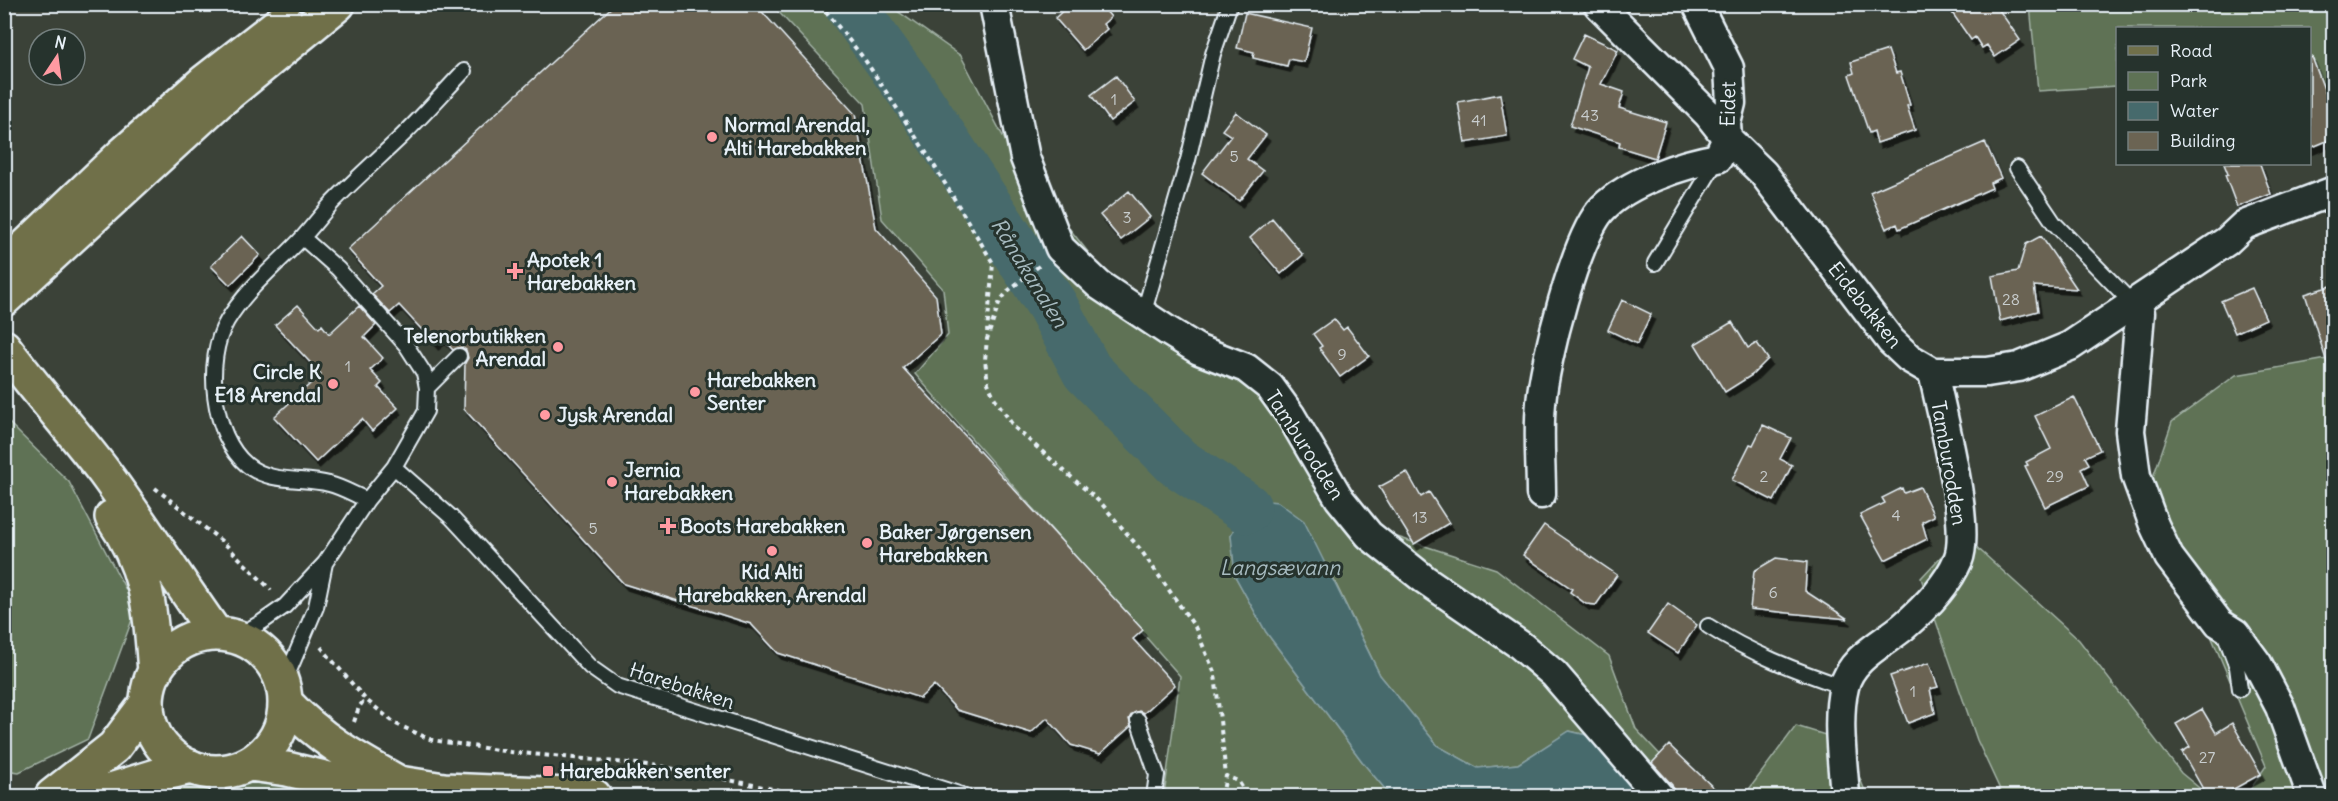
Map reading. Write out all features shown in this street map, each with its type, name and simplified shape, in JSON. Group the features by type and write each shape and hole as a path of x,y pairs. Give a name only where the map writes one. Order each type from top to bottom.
{"main road":[{"path":"4,267 123,154 180,104 303,4"},
{"path":"4,299 217,103 338,4"},
{"path":"4,310 44,261"},
{"path":"4,347 68,443 135,556 149,602 154,672"},
{"path":"4,379 68,443 104,472 188,596 226,636"},
{"path":"209,779 173,758 159,742 150,724 147,704 149,687 154,672 165,657 180,645 197,637 226,636 252,644 265,655 276,669 284,693 303,721 345,754 399,783"},
{"path":"67,796 91,796 166,773 209,779 250,764 265,753 276,738 283,721 284,693"},
{"path":"52,796 114,747 147,704"},
{"path":"250,764 286,769 354,785 399,783 444,790 594,796"}],"street":[{"name":"Tamburodden","path":"994,4 1025,158 1060,248 1099,285 1143,315 1199,350 1246,368 1270,387 1291,416 1339,498 1369,535 1424,579 1520,645 1554,674 1659,796"},
{"name":"Eidebakken","path":"1598,4 1708,114 1723,148 1763,173 1890,341 1909,358 1933,372"},
{"name":"Eidet","path":"1696,4 1729,69 1731,103 1723,148"},
{"path":"1541,494 1541,404 1545,371 1569,281 1589,231 1600,211 1617,195 1723,148"},
{"path":"1933,372 1987,372 2019,367 2070,346 2227,241 2244,225 2334,191"},
{"path":"2133,304 2140,313 2130,431 2136,476 2154,525 2169,557 2219,623 2235,633 2257,663 2280,707 2312,796"},
{"name":"Tamburodden","path":"1845,796 1840,738 1844,687 1852,668 1904,626 1936,595 1958,559 1962,532 1949,441 1933,372"}],"lane":[{"path":"1143,315 1188,160 1213,54 1230,4"},
{"path":"367,500 331,484 302,478 273,478 256,472 245,463 229,442 218,418 216,353 226,323 252,286 303,238 332,203 404,134 464,71"},
{"path":"1655,263 1723,148"},
{"path":"2017,168 2054,223 2133,304"},
{"path":"226,636 262,622 285,606 325,563 367,500 394,467 426,411 427,388 424,373 406,345 338,269 303,238"},
{"path":"427,388 459,356"},
{"name":"Harebakken","path":"394,467 451,517 590,667 617,686 964,796"},
{"path":"284,693 316,607 325,563"},
{"path":"2219,623 2237,667 2240,689"},
{"path":"1708,626 1738,645 1807,675 1844,687"},
{"path":"1138,720 1157,775 1154,796"}],"path":[{"path":"820,4 865,60 930,157 993,262 985,360 988,383 994,397 1014,427 1101,504 1140,549 1195,627 1215,674 1226,776 1222,796"},
{"path":"987,339 1000,301 1018,282 1043,263"},
{"path":"153,486 224,543 277,595"},
{"path":"320,646 365,699 396,724 432,740 510,752 659,766 808,796"},
{"path":"351,729 359,707 365,699"},
{"path":"1226,776 1238,781 1248,796"}],"green space":[{"path":"772,5 896,5 896,10 961,56 1016,161 1122,295 1270,381 1357,524 1496,569 1609,656 1636,729 1699,796 1655,796 1599,738 1570,731 1518,764 1478,768 1438,746 1380,675 1331,574 1248,499 1231,535 1235,576 1266,632 1364,764 1391,796 1164,796 1180,676 915,374 948,335 943,289 882,219 865,104"},
{"path":"2030,5 2333,5 2333,113 2311,112 2311,27 2116,27 2116,86 2038,91"},
{"path":"2333,358 2333,796 2246,796 2266,766 2149,489 2172,422 2236,375"},
{"path":"6,420 69,482 136,609 88,739 19,772 5,770"},
{"path":"1962,534 2079,640 2181,773 2209,796 2003,796 1977,740 1921,578"},
{"path":"1796,726 1845,741 1867,796 1744,796"},
{"path":"278,776 414,796 129,796 137,794"}],"water":[{"name":"Langsævann","path":"1248,499 1278,502 1304,521 1380,675 1438,746 1478,768 1518,764 1569,731 1599,738 1655,796 1391,796 1364,764 1266,632 1235,576 1231,535 1246,508"}],"building":[{"name":"Harebakken Senter","path":"615,4 755,4 855,114 876,228 936,296 941,334 903,368 1143,630 1133,639 1175,685 1144,713 1139,711 1132,714 1129,719 1131,726 1100,754 1071,745 1047,718 1031,733 957,710 934,685 920,698 778,653 751,624 624,584 464,409 465,363 468,358 466,350 461,347 453,350 442,338 435,344 399,305 390,313 372,294 381,286 348,249"},
{"path":"1070,4 1100,4 1111,17 1103,24 1107,29 1083,50 1055,18"},
{"path":"1946,4 1995,4 2020,40 1995,57 1987,45 1982,48 1975,37 1971,40"},
{"path":"1245,13 1312,28 1304,62 1289,59 1287,66 1253,58 1254,52 1237,48"},
{"path":"1584,34 1618,50 1601,84 1624,92 1619,108 1666,122 1655,158 1619,147 1620,142 1570,126 1588,67 1572,59"},
{"path":"1888,50 1896,73 1900,72 1915,130 1877,143 1874,131 1869,133 1849,75 1854,73 1851,62"},
{"path":"2311,58 2334,116 2334,138 2311,148"},
{"path":"1116,76 1135,102 1110,121 1091,95"},
{"path":"1500,94 1507,136 1465,143 1458,102"},
{"path":"1236,112 1266,135 1247,159 1263,171 1239,201 1202,173 1231,136 1222,130"},
{"path":"1985,142 2001,178 1990,183 1992,188 1899,229 1897,224 1886,229 1870,192"},
{"path":"2224,165 2260,165 2271,194 2237,207 2225,175 2228,174"},
{"path":"1129,191 1150,217 1121,240 1100,215"},
{"path":"1272,218 1303,255 1281,274 1250,238"},
{"path":"242,236 260,255 230,285 211,266"},
{"path":"2041,236 2077,289 2034,286 2038,311 2000,321 1992,276 2018,271 2026,244"},
{"path":"2334,285 2334,369 2329,369 2305,294"},
{"path":"2252,288 2266,319 2235,333 2221,301"},
{"path":"1622,300 1651,314 1637,344 1608,330"},
{"path":"298,305 319,328 322,325 329,334 359,306 376,325 364,337 383,358 370,370 382,383 378,387 398,408 372,431 362,419 316,462 274,417 321,374 275,325"},
{"path":"1334,319 1343,330 1347,327 1369,356 1340,377 1319,348 1322,346 1313,334"},
{"path":"1732,322 1748,348 1757,343 1768,359 1752,375 1725,392 1695,344"},
{"path":"2074,397 2100,450 2085,457 2089,464 2081,468 2089,486 2045,507 2025,466 2028,465 2026,462 2051,449 2035,416"},
{"path":"1763,425 1791,438 1780,459 1792,465 1774,501 1732,480 1750,444 1753,445"},
{"path":"1407,472 1421,497 1429,492 1449,523 1414,544 1379,487"},
{"path":"1920,487 1934,516 1922,522 1927,539 1885,560 1860,515 1885,503 1882,498 1902,488 1904,493"},
{"path":"1544,525 1617,575 1596,605 1586,604 1570,592 1572,589 1523,555"},
{"path":"1776,558 1807,562 1805,591 1848,619 1750,609 1754,571"},
{"path":"1668,604 1697,625 1678,653 1648,633"},
{"path":"1929,663 1938,687 1930,689 1935,713 1908,723 1890,676"},
{"path":"2202,709 2216,733 2232,723 2261,774 2221,796 2207,796 2182,752 2190,747 2176,724"},
{"path":"1669,745 1722,796 1675,795 1672,785 1652,763"}],"waterway":[{"name":"Rånakanalen","path":"849,4 913,93 1052,305 1087,371 1177,462 1246,508"}],"place":[{"name":"Normal Arendal, Alti Harebakken","path":"712,137"},
{"name":"Apotek 1 Harebakken","path":"515,271"},
{"name":"Telenorbutikken Arendal","path":"558,347"},
{"name":"Circle K E18 Arendal","path":"333,384"},
{"name":"Harebakken Senter","path":"695,392"},
{"name":"Jysk Arendal","path":"545,415"},
{"name":"Jernia Harebakken","path":"612,482"},
{"name":"Boots Harebakken","path":"668,526"},
{"name":"Baker Jørgensen Harebakken","path":"867,543"},
{"name":"Kid Alti Harebakken, Arendal","path":"772,551"},
{"name":"Harebakken senter","path":"548,771"}]}
